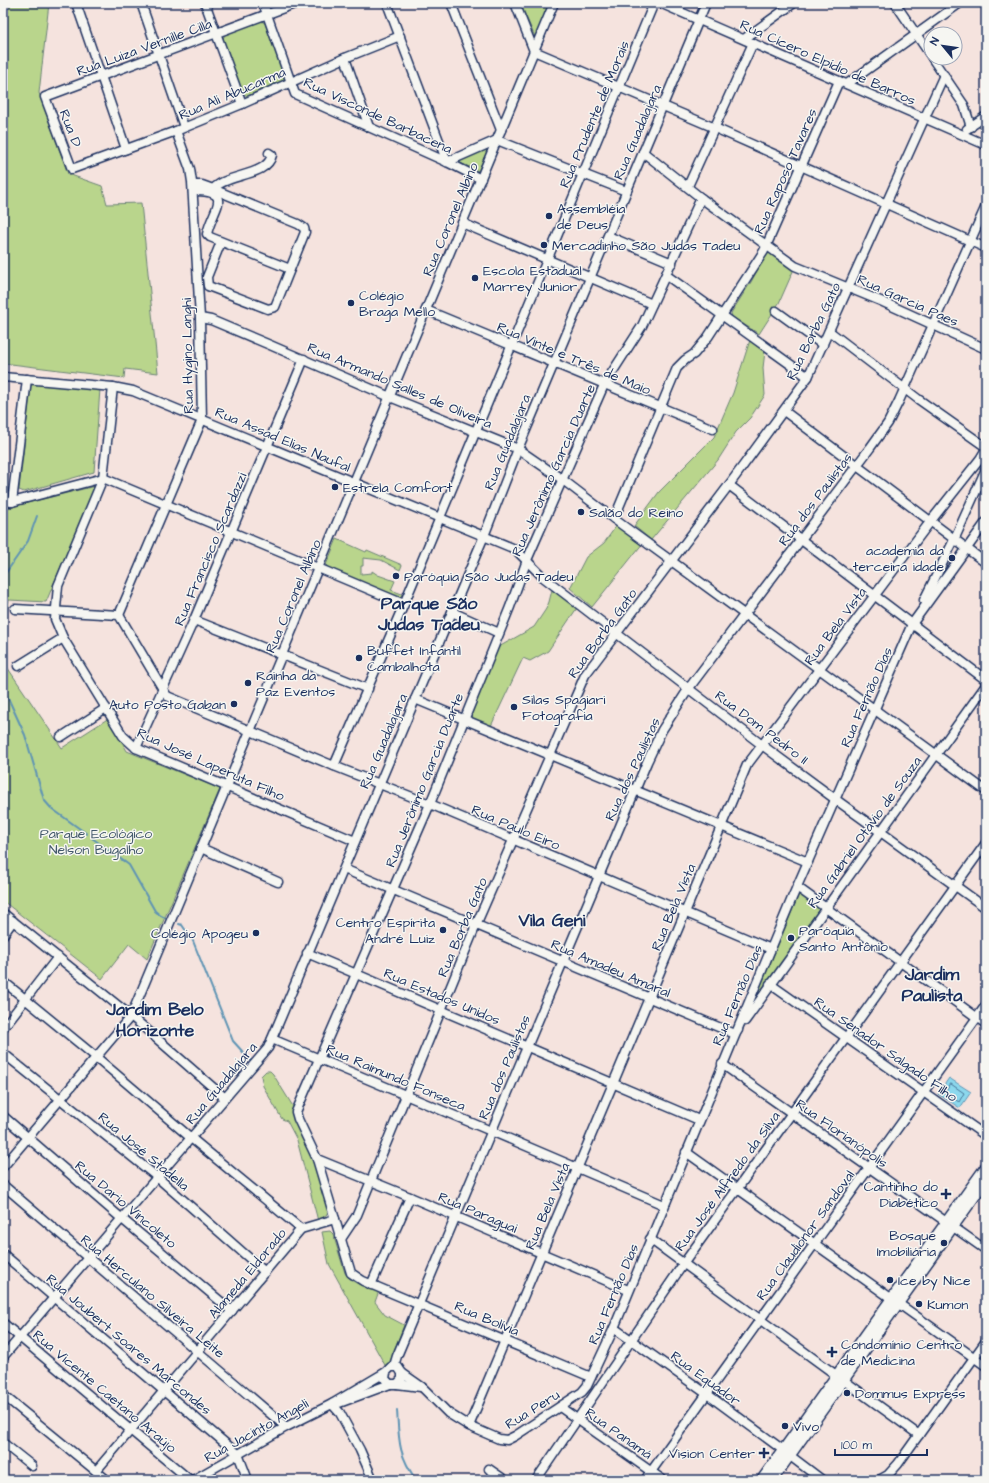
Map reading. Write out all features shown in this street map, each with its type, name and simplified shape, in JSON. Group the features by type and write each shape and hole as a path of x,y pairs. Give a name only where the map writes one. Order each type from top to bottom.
{"main road":[{"path":"950,1224 986,1167"},
{"path":"762,1480 786,1453 950,1224 986,1180"},
{"path":"772,1480 786,1453"}],"street":[{"path":"76,3 126,149"},
{"name":"Rua Hygino Langhi","path":"119,614 202,420 200,318 193,188 180,129 159,55 141,3"},
{"path":"205,3 215,34 242,104"},
{"name":"Rua Visconde Barbacena","path":"263,3 295,94 447,162 481,179"},
{"name":"Rua Luiza Vernille Cilla","path":"45,97 297,3"},
{"path":"387,3 447,162 497,140 626,191"},
{"path":"451,3 501,130"},
{"path":"514,3 534,51 715,128 986,248"},
{"name":"Rua Coronel Albino","path":"3,1166 131,1016 554,3"},
{"name":"Rua Prudente de Morais","path":"334,766 404,604 654,3"},
{"name":"Rua Cícero Elpídio de Barros","path":"660,3 986,145"},
{"name":"Rua Guadalajara","path":"3,1356 268,1048 282,1010 344,869 484,536 518,449 706,3"},
{"path":"744,39 793,3"},
{"path":"895,3 923,44"},
{"path":"843,82 960,3"},
{"name":"Rua Ali Abucarma","path":"72,169 180,129 242,104 345,58 400,36"},
{"path":"688,186 753,43"},
{"path":"345,58 369,127"},
{"path":"938,66 964,105 971,127"},
{"name":"Rua Borba Gato","path":"341,1239 357,1215 476,925 585,675 729,485 808,377 944,75"},
{"name":"Rua Raposo Tavares","path":"614,519 677,368 694,354 708,337 766,245 801,166 843,82"},
{"name":"Rua D","path":"45,97 72,169"},
{"path":"960,134 986,116"},
{"name":"Rua Garcia Paes","path":"643,152 688,186 701,198 795,266 849,288 986,349"},
{"path":"212,191 223,183 267,165 272,158 269,153"},
{"path":"193,188 202,185 212,191 302,226 305,232 275,307 268,309 208,286 207,277 221,242"},
{"path":"212,191 216,195 219,202 207,234 221,242 290,269"},
{"name":"Rua Jerônimo Garcia Duarte","path":"371,1285 351,1273 317,1159 296,1112 430,804 527,560 604,385 642,326 701,198"},
{"name":"Rua dos Paulistas","path":"394,1366 455,1217 635,790 662,730 689,688 888,423 986,206"},
{"path":"462,223 652,304"},
{"path":"608,236 672,263"},
{"path":"666,275 808,377"},
{"name":"Rua Vinte e Três de Maio","path":"426,310 713,429"},
{"path":"776,311 823,345"},
{"name":"Rua Armando Salles de Oliveira","path":"200,318 211,320 390,397 518,449 563,480 671,561 986,791"},
{"path":"829,331 904,389 986,448"},
{"name":"Rua Francisco Scardazzi","path":"136,748 194,620 304,359"},
{"name":"Rua Assad Elias Naufal","path":"3,377 133,390 515,549 527,560"},
{"path":"12,502 27,379"},
{"path":"55,612 58,586 103,478 112,387"},
{"path":"784,411 986,563"},
{"name":"Rua Bela Vista","path":"469,1426 747,765 874,595 980,459 986,448"},
{"name":"Rua Fernão Dias","path":"591,1377 614,1328 628,1290 722,1064 874,709 913,621 954,540 986,469"},
{"path":"3,501 12,502 103,478 404,604"},
{"path":"729,485 874,595 913,621 986,680"},
{"path":"913,621 986,522"},
{"name":"Rua Dom Pedro II","path":"527,560 543,576 762,745 986,908"},
{"path":"15,610 119,614 163,689"},
{"name":"Rua José Laperuta Filho","path":"55,612 55,619 63,638 123,736 136,748 355,842"},
{"path":"452,612 499,633"},
{"path":"194,620 368,689"},
{"path":"18,666 63,638"},
{"name":"Rua Gabriel Otávio de Souza","path":"735,1034 986,685"},
{"name":"Rua Paulo Eiro","path":"163,689 167,696 334,766 430,804 771,949"},
{"path":"415,699 808,862"},
{"path":"61,737 106,708"},
{"name":"Rua José Alfredo da Silva","path":"536,1480 684,1263 986,843"},
{"path":"201,848 278,882"},
{"name":"Rua Amadeu Amaral","path":"344,869 735,1034"},
{"path":"797,887 986,1024"},
{"path":"3,914 131,1016 225,1098"},
{"path":"3,935 13,922"},
{"name":"Rua Estados Unidos","path":"307,953 700,1120"},
{"path":"3,1028 58,957"},
{"path":"3,981 302,1229"},
{"name":"Rua Senador Salgado Filho","path":"770,984 986,1136"},
{"name":"Rua Claudionor Sandoval","path":"645,1480 986,1005"},
{"name":"Rua Raimundo Fonseca","path":"272,1039 664,1205"},
{"name":"Rua José Stadella","path":"3,1053 157,1177 265,1272"},
{"name":"Rua Florianópolis","path":"722,1064 986,1250"},
{"name":"Rua Dario Vincoleto","path":"3,1116 232,1311"},
{"path":"686,1152 985,1365"},
{"name":"Rua Paraguai","path":"317,1159 628,1290"},
{"name":"Rua Herculano Silveira Leite","path":"3,1185 286,1427"},
{"path":"371,1285 410,1197"},
{"name":"Alameda Eldorado","path":"96,1471 302,1229 335,1219"},
{"path":"650,1239 919,1435"},
{"name":"Rua Joubert Soares Marcondes","path":"3,1254 238,1454"},
{"name":"Rua Bolívia","path":"371,1285 506,1340 591,1377"},
{"name":"Rua Vicente Caetano Araújo","path":"3,1322 190,1480"},
{"name":"Rua Equador","path":"614,1328 707,1394 822,1480"},
{"path":"879,1480 888,1475 898,1464 986,1342"},
{"path":"393,1384 402,1380 402,1373 398,1367 394,1366 386,1372 385,1379 393,1384 422,1387"},
{"name":"Rua Jacinto Angeli","path":"193,1480 286,1427 332,1404 386,1372"},
{"name":"Rua Peru","path":"402,1373 422,1387 448,1413 469,1426 499,1439 507,1440 582,1392 587,1386 591,1377"},
{"name":"Rua Jacinto Angeli","path":"332,1404 341,1403 393,1384"},
{"path":"3,1395 107,1480"},
{"path":"332,1404 340,1413 360,1450 373,1480"},
{"name":"Rua Panamá","path":"560,1407 663,1480"},
{"path":"3,1443 32,1466"},
{"path":"238,1454 248,1480"},
{"path":"489,1469 505,1480"}],"green space":[{"path":"3,3 49,3 39,93 68,174 102,186 107,204 141,203 158,373 125,369 124,378 3,363"},
{"path":"520,3 550,3 535,37"},
{"path":"259,20 265,23 284,75 284,79 247,96 242,92 223,39 225,34"},
{"path":"489,147 478,171 458,162"},
{"path":"767,252 772,252 794,269 779,303 759,334 732,317 731,313 751,282"},
{"path":"750,340 765,351 763,368 765,395 750,418 736,432 718,460 651,540 634,526 659,492 714,437 733,393"},
{"path":"31,383 100,389 94,472 24,492 19,490"},
{"path":"95,486 46,602 9,600 3,627 3,509"},
{"path":"617,525 643,543 592,607 570,588 586,557 604,543"},
{"path":"337,539 366,552 367,550 402,565 400,570 381,560 363,558 363,566 361,566 361,574 372,573 372,571 378,575 395,581 391,590 402,594 400,599 329,568 326,565"},
{"path":"552,590 577,608 548,651 530,661 523,658 491,726 469,717 497,648 534,627 546,609"},
{"name":"Parque Ecológico Nelson Bugalho","path":"3,640 5,664 62,748 109,718 127,751 220,789 147,959 129,944 102,979 3,901"},
{"name":"Paróquia Santo Antônio","path":"800,892 823,908 762,993 759,994 758,992"},
{"path":"266,1071 270,1071 273,1074 294,1108 315,1166 328,1211 327,1214 318,1221 297,1140 287,1121 282,1119 263,1086 261,1076"},
{"path":"330,1231 333,1234 345,1273 348,1277 360,1285 379,1291 375,1302 385,1315 404,1325 389,1364 386,1367 329,1264 322,1232"}],"water":[{"path":"949,1078 971,1092 960,1108 938,1094"}],"waterway":[{"path":"3,577 28,541 37,516"},
{"path":"3,687 25,735 44,800 51,808 87,834"},
{"path":"92,838 129,865 155,911 168,919"},
{"path":"179,924 182,925 193,941 233,1041 252,1062"},
{"path":"397,1410 400,1447 410,1471 416,1480"}],"place":[{"name":"Assembléia de Deus","path":"549,216"},
{"name":"Mercadinho São Judas Tadeu","path":"544,245"},
{"name":"Escola Estadual Marrey Junior","path":"475,278"},
{"name":"Colégio Braga Mello","path":"351,303"},
{"name":"Estrela Comfort","path":"335,487"},
{"name":"Salão do Reino","path":"581,512"},
{"name":"academia da terceira idade","path":"952,558"},
{"name":"Paróquia São Judas Tadeu","path":"396,576"},
{"name":"Buffet Infantil Cambalhota","path":"359,658"},
{"name":"Rainha da Paz Eventos","path":"248,683"},
{"name":"Auto Posto Gaban","path":"234,704"},
{"name":"Silas Spagiari Fotografia","path":"514,707"},
{"name":"Centro Espírita André Luiz","path":"443,930"},
{"name":"Colégio Apogeu","path":"256,933"},
{"name":"Paróquia Santo Antônio","path":"791,938"},
{"name":"Cantinho do Diabético","path":"946,1194"},
{"name":"Bosque Imobiliária","path":"944,1243"},
{"name":"Ice by Nice","path":"890,1280"},
{"name":"Kumon","path":"919,1304"},
{"name":"Condomínio Centro de Medicina","path":"832,1352"},
{"name":"Dommus Express","path":"847,1393"},
{"name":"Vivo","path":"785,1426"},
{"name":"Vision Center","path":"764,1453"}],"district":[{"name":"Parque São Judas Tadeu","path":"429,613"},
{"name":"Vila Geni","path":"552,920"},
{"name":"Jardim Paulista","path":"932,984"},
{"name":"Jardim Belo Horizonte","path":"155,1019"}]}
